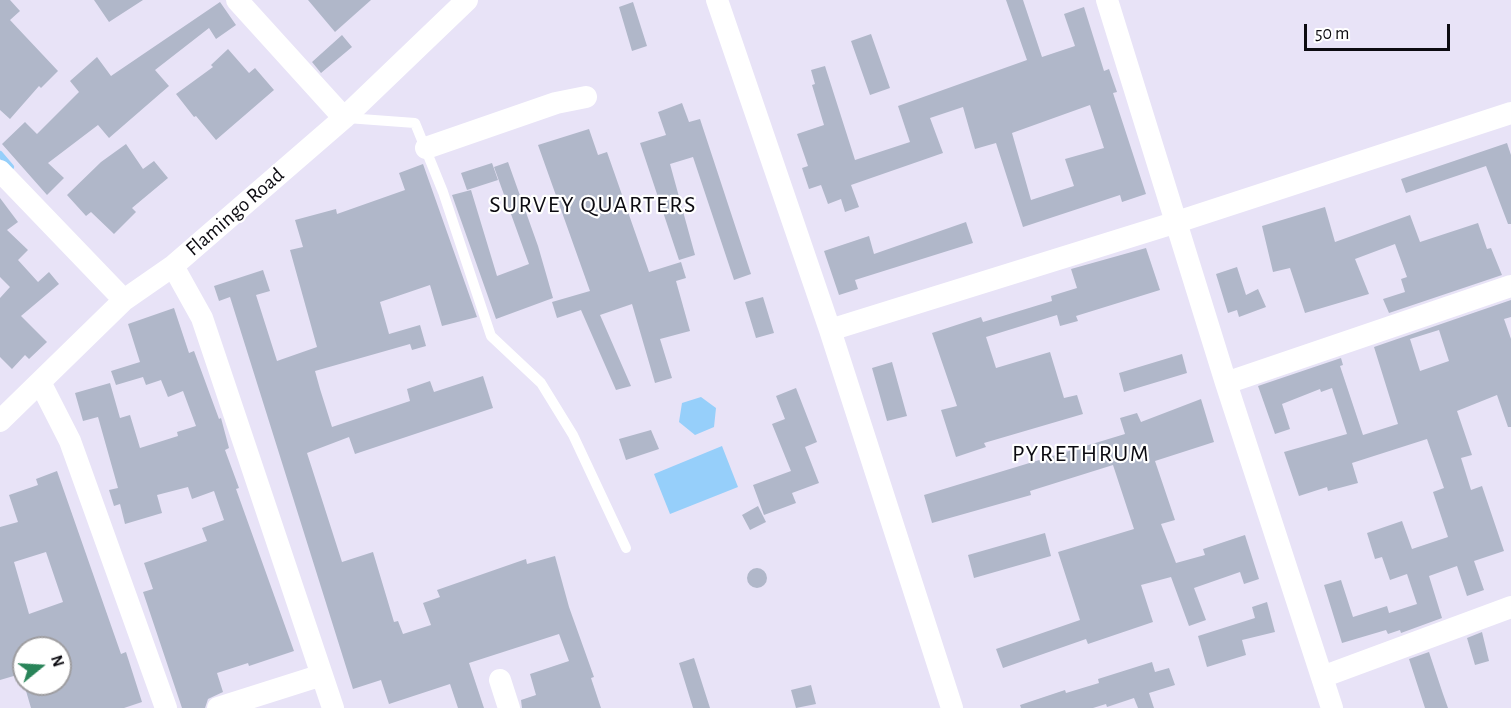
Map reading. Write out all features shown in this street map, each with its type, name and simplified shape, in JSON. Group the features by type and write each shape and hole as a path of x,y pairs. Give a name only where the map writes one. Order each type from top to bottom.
{"street":[{"path":"237,0 344,118"},
{"name":"Flamingo Road","path":"0,421 124,300 173,266 344,118 466,0"},
{"path":"717,0 830,330 952,708"},
{"path":"1107,0 1226,383 1332,708"},
{"path":"426,148 556,103 586,97"},
{"path":"830,330 1177,222 1511,113"},
{"path":"0,171 124,300"},
{"path":"173,266 202,318 333,708"},
{"path":"1226,383 1511,286"},
{"path":"40,384 70,441 166,708"},
{"path":"1322,677 1511,607"},
{"path":"218,708 322,675"},
{"path":"500,680 509,708"}],"lane":[{"path":"344,118 415,123 426,148 492,336 541,383 573,435 626,548"}],"water":[{"path":"701,397 716,408 714,427 695,435 679,422 682,403"},
{"path":"722,446 738,487 670,514 654,474"}],"building":[{"path":"0,0 10,0 20,11 10,20 58,71 41,88 39,86 10,119 0,110"},
{"path":"94,0 143,0 109,22"},
{"path":"308,0 371,0 335,32"},
{"path":"1006,0 1023,0 1042,57 1075,46 1064,14 1084,7 1104,71 1109,69 1117,92 1113,93 1146,194 1122,202 1120,195 1023,227 996,143 975,149 963,107 930,118 943,153 851,185 859,207 845,212 841,199 828,204 821,185 809,189 802,168 808,166 797,134 824,125 812,85 815,84 811,70 825,66 855,160 910,142 898,106 1027,60","holes":["1090,105 1104,148 1065,159 1074,186 1031,200 1012,133"]},
{"path":"220,2 236,25 216,39 209,28 155,70 169,86 109,138 98,125 48,163 64,178 47,195 2,144 25,122 37,134 79,92 70,81 97,57 111,76"},
{"path":"633,2 647,46 632,51 619,7"},
{"path":"871,34 890,88 870,95 851,41"},
{"path":"342,35 352,47 321,73 312,62"},
{"path":"228,49 249,73 255,68 274,90 216,140 176,94 213,67 211,65"},
{"path":"682,103 689,122 700,119 751,274 734,280 693,157 670,164 695,255 679,260 640,143 666,135 658,112"},
{"path":"589,129 598,155 607,152 649,272 681,262 686,278 676,281 690,331 660,339 672,378 655,383 632,304 600,315 631,386 616,390 581,310 557,318 552,302 590,291 538,145"},
{"path":"1507,143 1511,155 1511,224 1508,224 1486,166 1406,193 1401,179"},
{"path":"126,144 143,169 154,161 168,178 132,208 136,212 114,234 91,212 86,216 67,195 101,162"},
{"path":"508,162 538,246 553,298 496,319 452,195 471,190 497,276 529,264 494,167"},
{"path":"492,163 498,180 467,190 461,173"},
{"path":"423,164 477,317 442,326 430,285 380,302 389,334 420,325 426,346 412,350 410,344 315,371 320,389 332,427 410,401 407,389 430,381 434,392 483,376 493,408 355,454 349,437 307,453 342,562 373,552 394,622 398,621 403,634 431,625 423,603 440,597 437,590 526,559 527,564 555,556 569,607 594,677 591,678 601,708 522,708 521,700 536,695 530,674 569,661 559,634 469,663 484,708 458,708 450,684 389,704 381,680 353,689 230,297 219,301 214,286 263,270 270,291 256,295 277,361 317,347 290,250 303,247 295,220 336,209 337,214 405,190 399,173"},
{"path":"0,198 18,222 7,230 28,250 18,260 38,282 49,272 59,284 21,316 47,342 29,359 25,355 12,369 0,357 0,298 10,287 0,277"},
{"path":"1325,207 1335,242 1410,215 1420,242 1478,223 1487,249 1491,248 1502,275 1389,313 1383,299 1405,292 1401,279 1407,277 1395,244 1355,259 1369,294 1305,313 1290,268 1273,272 1262,226"},
{"path":"966,222 973,243 855,280 858,289 839,295 824,251 869,236 874,254"},
{"path":"1146,248 1160,290 1076,316 1078,321 1060,326 1057,315 986,337 996,368 1050,352 1064,398 1077,395 1083,414 984,443 986,447 956,457 941,410 957,406 932,333 981,317 983,322 1052,301 1051,296 1077,288 1071,269"},
{"path":"1237,267 1246,295 1258,289 1266,307 1239,317 1237,310 1228,313 1216,274"},
{"path":"763,297 774,333 756,338 745,302"},
{"path":"1511,300 1511,317 1504,319 1511,339 1511,427 1508,427 1497,395 1457,411 1472,455 1461,458 1471,490 1482,486 1504,551 1474,561 1484,590 1467,596 1457,566 1429,576 1442,618 1401,633 1400,630 1388,634 1386,630 1342,643 1324,585 1341,580 1353,617 1387,606 1389,613 1417,604 1407,574 1390,580 1382,557 1375,559 1367,533 1402,521 1412,549 1448,537 1433,492 1444,488 1427,439 1352,463 1358,483 1328,491 1327,487 1299,496 1284,452 1347,434 1332,388 1321,392 1320,389 1282,404 1290,429 1275,434 1258,386 1341,358 1343,365 1340,366 1363,435 1398,424 1374,347","holes":["1439,330 1449,361 1420,371 1410,339"]},
{"path":"174,308 189,353 194,351 219,419 221,418 229,448 225,450 239,488 236,489 294,651 249,666 248,663 217,673 223,692 208,699 205,708 182,708 143,592 153,589 144,563 207,541 202,528 224,520 214,491 192,499 188,487 157,495 162,513 125,524 120,504 114,506 109,490 118,488 98,417 83,421 75,393 110,383 120,418 130,415 140,448 178,436 177,432 196,426 183,391 168,397 161,380 146,385 143,377 116,385 111,371 140,362 128,324"},
{"path":"1182,354 1187,373 1124,392 1119,373"},
{"path":"892,362 907,416 887,421 872,368"},
{"path":"796,388 817,442 805,447 819,483 792,493 796,503 764,515 753,485 791,471 772,424 785,419 776,396"},
{"path":"1201,399 1214,442 1155,461 1175,520 1161,524 1176,563 1205,555 1203,549 1245,535 1259,579 1244,584 1240,572 1194,588 1206,620 1189,626 1171,577 1141,585 1153,622 1088,644 1086,639 1003,668 996,649 1080,620 1058,552 1134,529 1113,465 1030,491 1031,495 932,523 924,495 1125,434 1120,418 1137,413 1141,422"},
{"path":"651,430 659,449 626,460 619,439"},
{"path":"57,471 121,654 126,652 142,702 124,708 31,708 28,696 72,696 72,636 12,636 12,676 0,680 0,527 18,522 9,495 38,485 36,479","holes":["46,552 63,602 29,614 14,562"]},
{"path":"758,506 766,522 750,530 742,515"},
{"path":"1045,533 1051,556 974,578 968,555"},
{"path":"757,568 764,571 767,578 764,585 757,588 750,585 747,578 750,571"},
{"path":"1267,602 1275,632 1242,640 1246,655 1207,667 1198,636 1255,618 1252,607"},
{"path":"1482,632 1489,661 1475,665 1467,638"},
{"path":"1429,652 1448,708 1425,708 1409,659"},
{"path":"694,658 710,708 693,708 679,663"},
{"path":"1152,662 1155,672 1169,668 1175,685 1149,693 1154,708 1138,708 1134,698 1107,707 1106,704 1093,708 1021,708 1020,705 1065,690 1066,693 1099,683 1098,679"},
{"path":"811,685 816,704 796,708 791,690"}],"waterway":[{"path":"0,154 11,167"}],"district":[{"name":"SURVEY QUARTERS","path":"593,205"},
{"name":"PYRETHRUM","path":"1081,454"}]}
